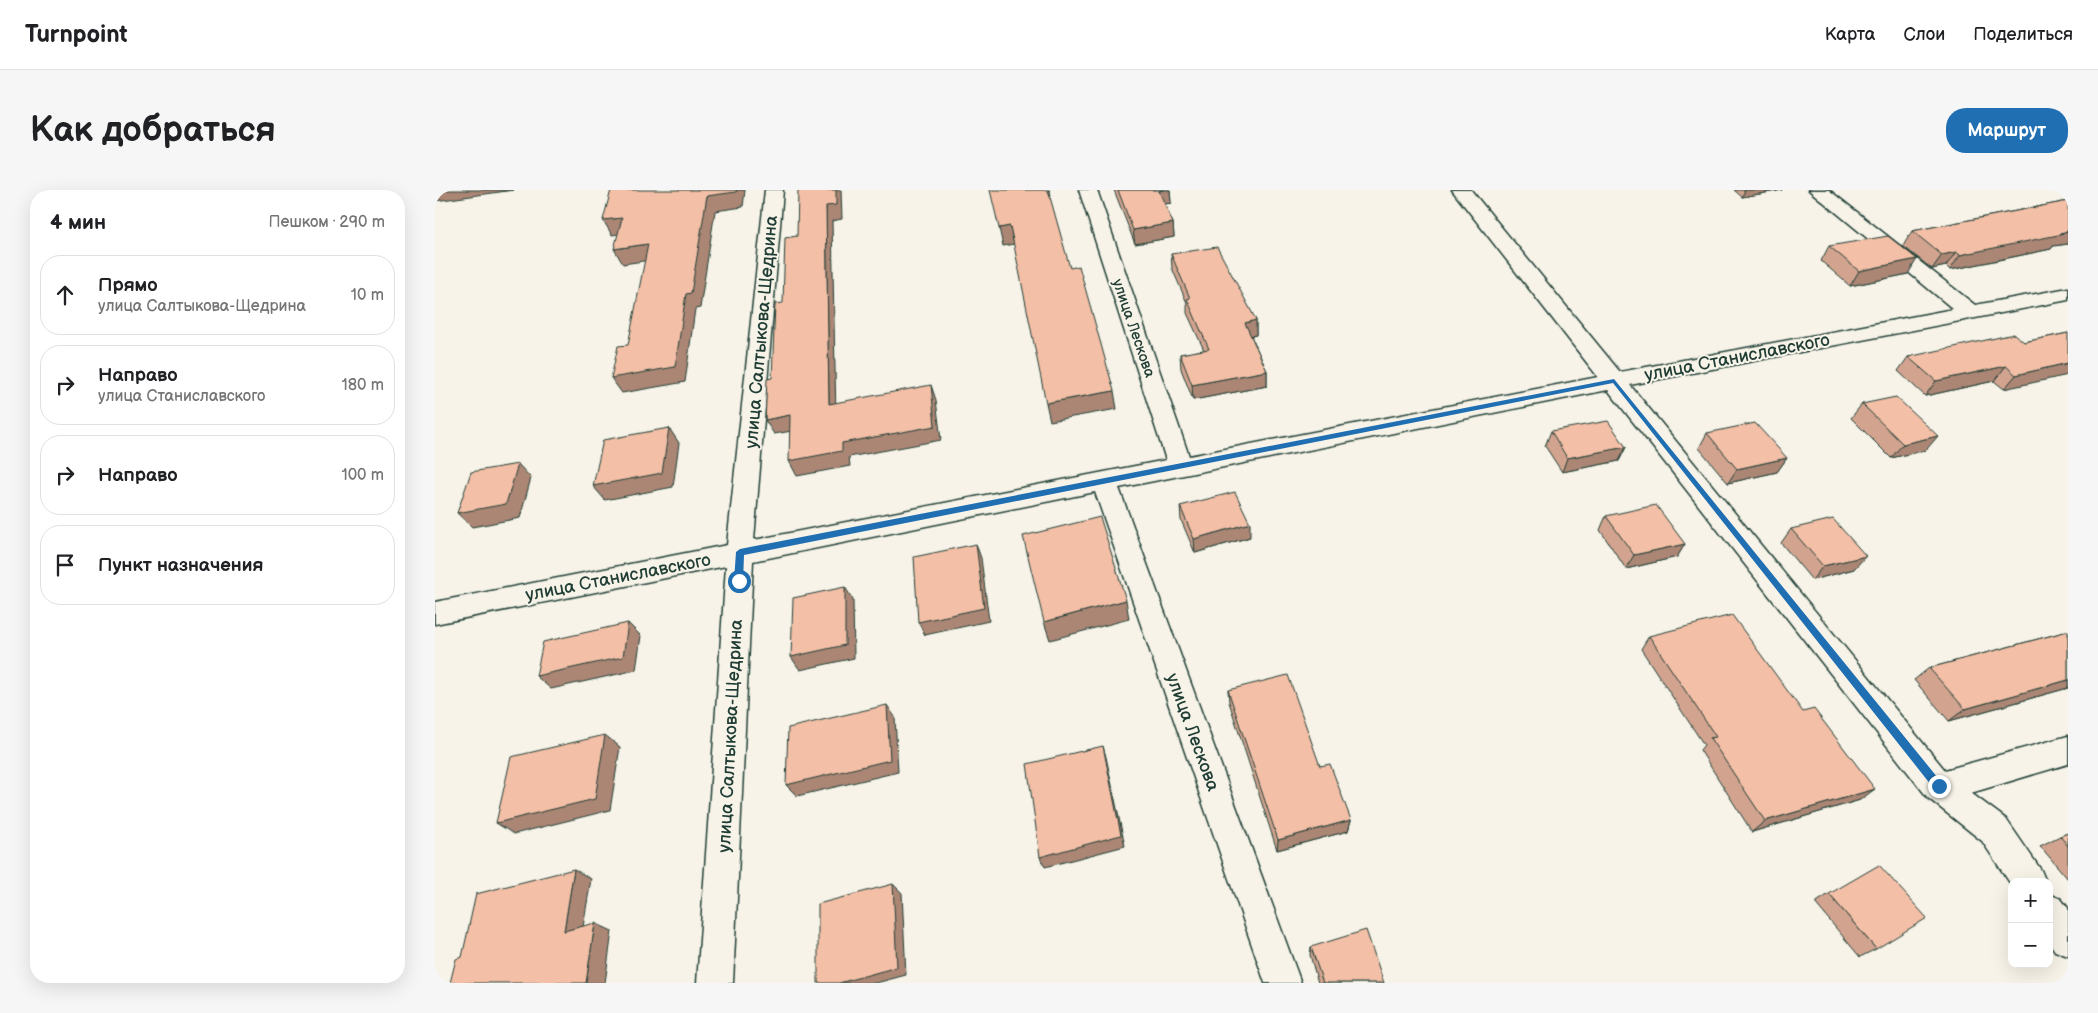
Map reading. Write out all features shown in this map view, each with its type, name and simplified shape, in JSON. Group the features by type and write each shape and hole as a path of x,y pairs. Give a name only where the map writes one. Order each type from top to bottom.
{"street":[{"name":"улица Салтыкова-Щедрина","path":"715,983 740,552 775,190"},
{"name":"улица Лескова","path":"1088,190 1181,467"},
{"path":"1461,190 1939,786 1994,830 2026,878"},
{"path":"1818,190 1971,313"},
{"name":"улица Станиславского","path":"435,613 1614,381 2068,294"},
{"name":"улица Лескова","path":"1104,481 1283,983"},
{"path":"1939,786 2068,750"},
{"path":"2053,917 2068,938"}],"building":[{"path":"611,190 737,190 736,192 707,196 691,293 686,294 675,367 611,378 618,346 628,345 648,244 614,249 622,218 603,220"},
{"path":"798,190 836,190 836,205 826,206 829,404 931,385 935,426 842,443 842,451 789,461 790,415 765,420 767,379 772,378 775,304 783,303 785,238 797,236"},
{"path":"990,190 1048,190 1070,268 1079,266 1114,391 1046,403 1010,226 999,228"},
{"path":"1118,190 1163,190 1159,191 1173,223 1133,230"},
{"path":"2068,201 2068,231 2060,233 2063,234 1960,255 1956,252 1942,255 1912,231"},
{"path":"1888,236 1917,259 1859,271 1829,246"},
{"path":"1217,247 1256,320 1245,323 1267,371 1192,385 1180,354 1209,349 1187,299 1190,298 1171,254"},
{"path":"2068,333 2068,363 2016,375 2006,366 1936,381 1908,357 2014,334 2024,342"},
{"path":"1896,397 1938,436 1903,444 1862,404"},
{"path":"1608,421 1626,447 1567,458 1551,431"},
{"path":"1755,423 1787,458 1737,469 1707,433"},
{"path":"669,428 662,473 593,486 603,440"},
{"path":"518,464 506,504 457,513 471,472"},
{"path":"1235,492 1250,523 1194,539 1180,506"},
{"path":"1656,505 1685,544 1634,555 1606,516"},
{"path":"1100,517 1126,600 1044,622 1023,536"},
{"path":"1833,519 1866,556 1823,566 1791,529"},
{"path":"976,544 984,608 918,622 914,557"},
{"path":"845,587 845,645 791,657 793,598"},
{"path":"1732,615 1803,712 1814,709 1875,789 1765,821 1710,738 1716,737 1649,636"},
{"path":"628,623 623,657 536,676 543,642"},
{"path":"2068,631 2068,680 1965,709 1929,668"},
{"path":"1288,675 1320,766 1330,764 1351,820 1278,840 1228,690"},
{"path":"887,705 890,760 786,785 788,728"},
{"path":"605,735 595,799 496,823 511,757"},
{"path":"1103,746 1121,835 1040,857 1027,764"},
{"path":"2068,833 2068,846 2060,836"},
{"path":"1879,865 1927,918 1876,949 1829,894"},
{"path":"574,869 564,931 595,923 586,983 450,983 456,959 462,957 476,894"},
{"path":"893,884 897,967 839,983 818,983 818,904"},
{"path":"1366,930 1384,983 1323,983 1311,947"}],"route":[{"path":"739,581 740,552 1614,381 1939,786"}]}
